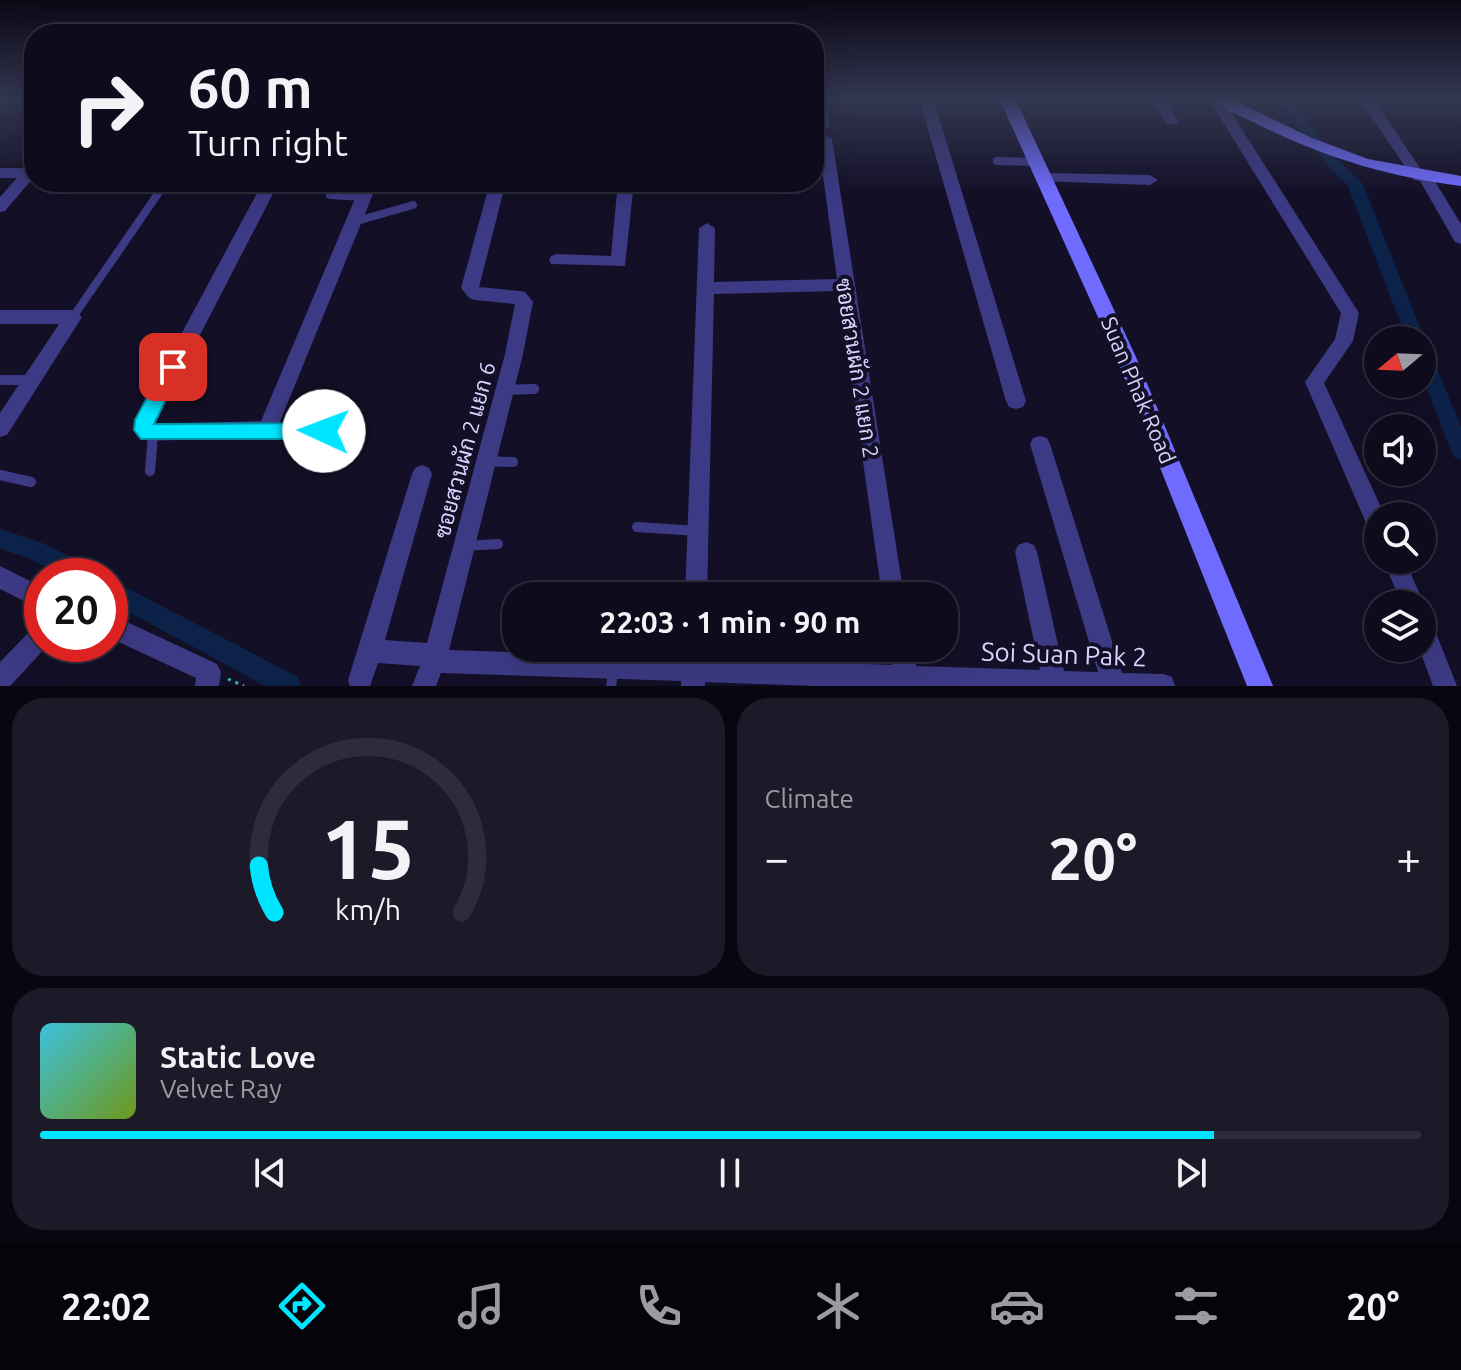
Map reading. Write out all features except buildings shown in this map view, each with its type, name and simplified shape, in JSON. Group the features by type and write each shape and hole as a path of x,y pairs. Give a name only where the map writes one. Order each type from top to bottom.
{"street":[{"path":"936,130 1016,401"},
{"name":"Suan Phak Road","path":"1022,130 1166,450 1260,686"},
{"path":"1236,130 1350,313 1344,341 1314,382 1368,502"},
{"path":"1278,130 1348,160 1423,177 1461,181"},
{"path":"1389,130 1461,238"},
{"name":"ซอยสวนผัก 2 แยก 2","path":"824,132 891,582"},
{"path":"1040,170 1150,180"},
{"path":"0,173 24,172"},
{"path":"0,207 24,180"},
{"path":"266,192 145,420 144,430 153,434 267,429 366,192"},
{"name":"ซอยสวนผัก 2 แยก 6","path":"424,686 435,658 524,302 519,297 475,294 470,288 495,192"},
{"path":"557,260 619,262 625,192"},
{"path":"696,582 707,228"},
{"path":"706,288 845,285"},
{"path":"0,317 73,317"},
{"path":"0,429 73,317"},
{"path":"1040,444 1114,684"},
{"path":"360,680 422,474"},
{"path":"1026,552 1052,683"},
{"path":"0,577 24,590"},
{"path":"128,636 208,679"},
{"name":"Soi Suan Pak 2","path":"370,651 612,677 693,668 804,680 1163,686"},
{"path":"0,679 24,654"},
{"path":"1436,662 1445,686"}],"lane":[{"path":"997,161 1040,170"},
{"path":"73,317 159,192"},
{"path":"330,195 348,192"},
{"path":"353,222 371,221 388,208 413,205"},
{"path":"0,380 32,380"},
{"path":"504,390 534,389"},
{"path":"267,429 324,431"},
{"path":"150,471 154,461 151,449 153,434"},
{"path":"486,461 513,462"},
{"path":"0,475 31,482"},
{"path":"637,527 698,531"},
{"path":"464,546 498,544"}],"waterway":[{"path":"1307,130 1333,163 1355,184 1411,326"},
{"path":"1436,389 1461,451"},
{"path":"0,539 50,558"},
{"path":"128,600 289,686"}],"route":[{"path":"173,367 145,420 144,430 148,433 267,429 324,431"}]}
